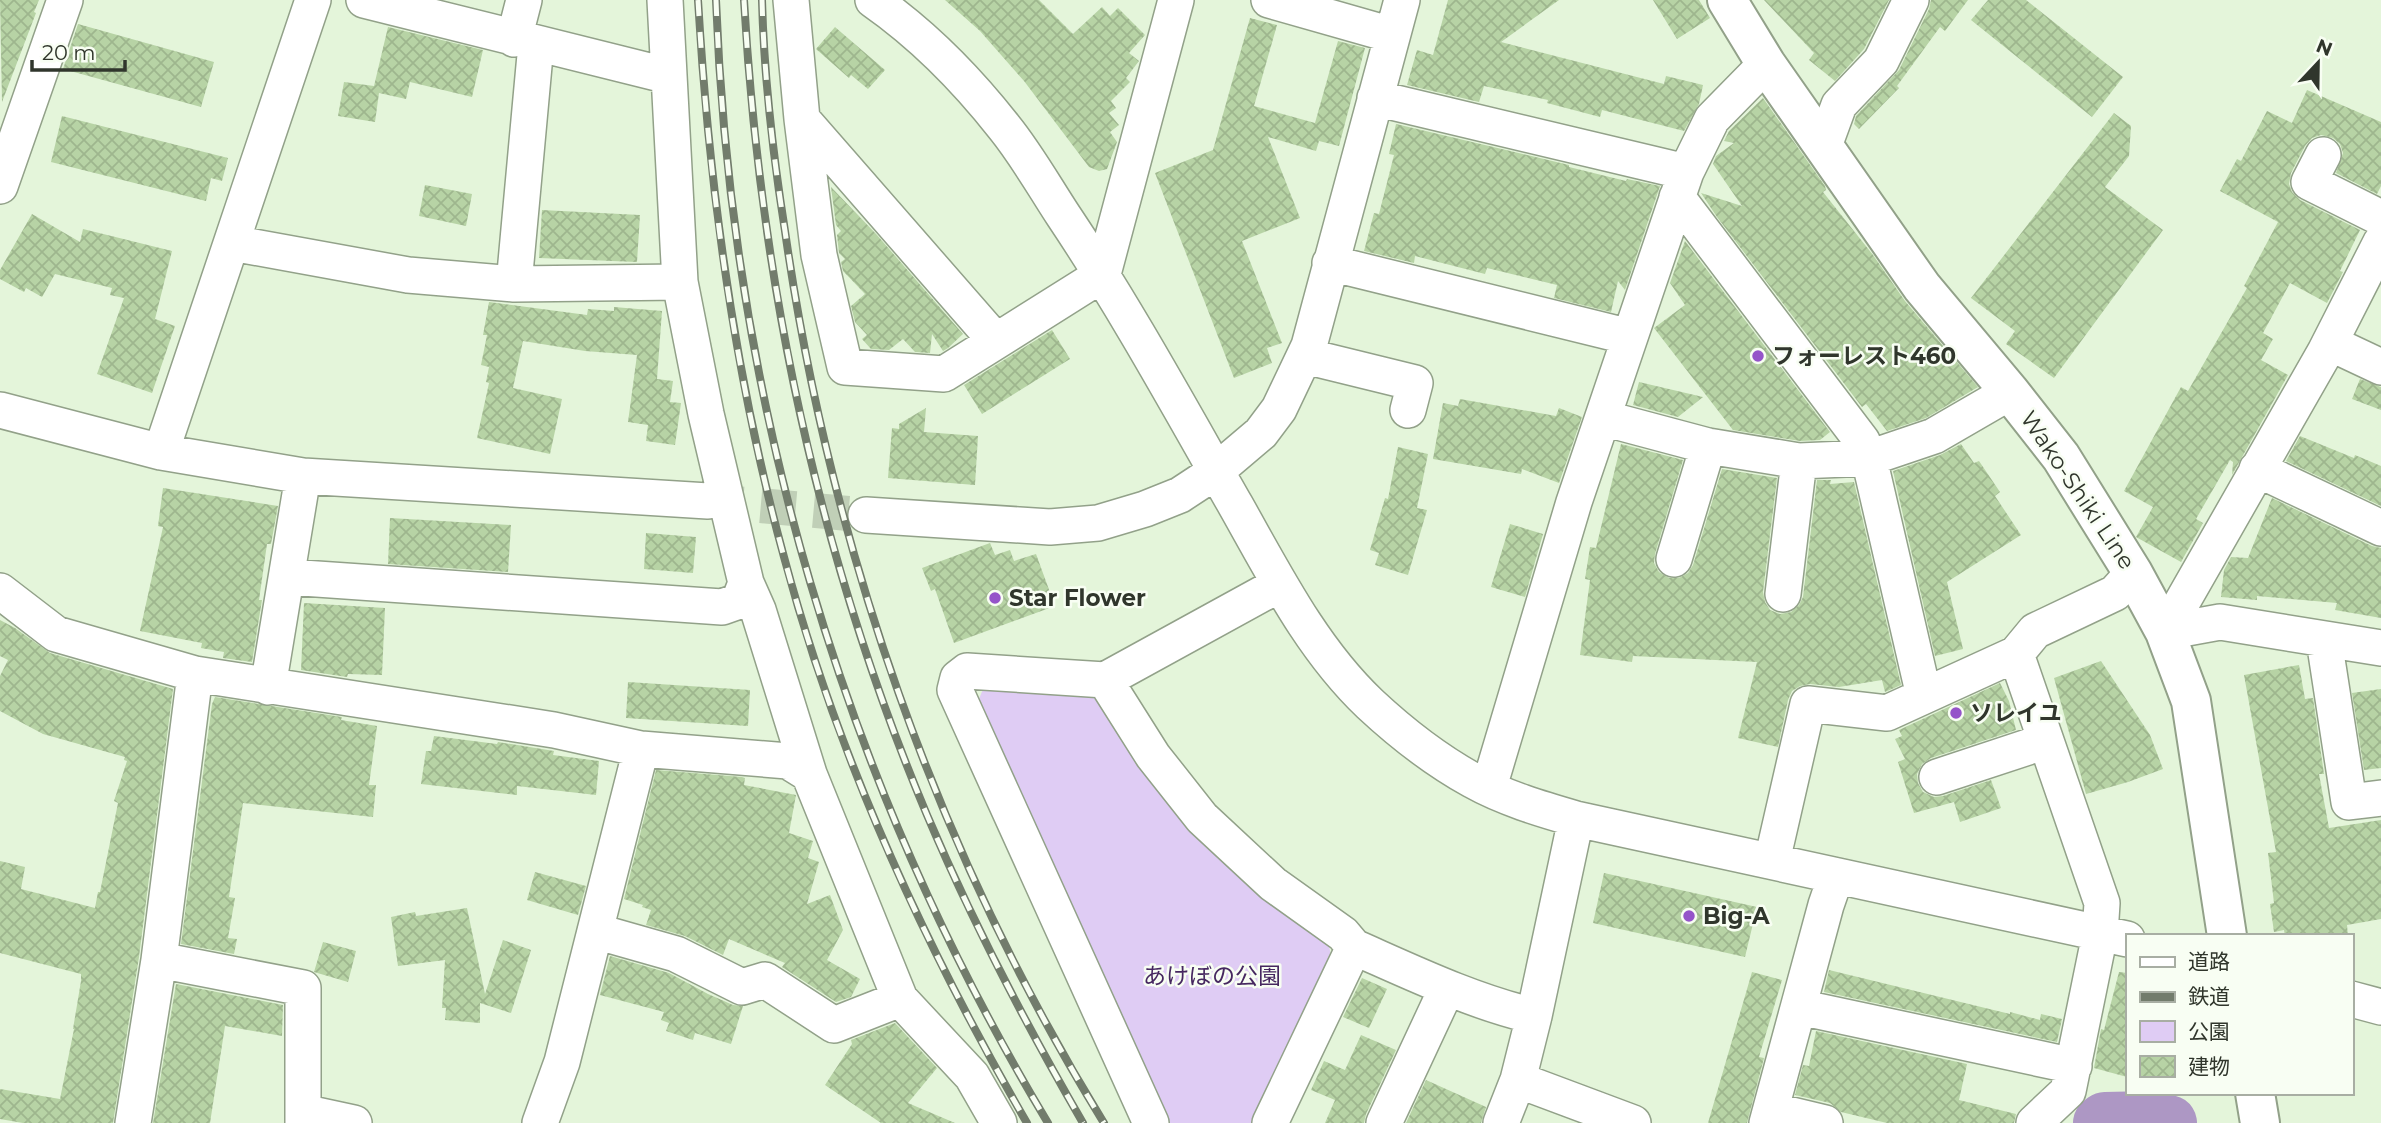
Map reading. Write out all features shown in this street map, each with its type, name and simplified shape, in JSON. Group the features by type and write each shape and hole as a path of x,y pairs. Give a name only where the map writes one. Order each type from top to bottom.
{"main road":[{"name":"Wako-Shiki Line","path":"1727,0 1766,64 1922,288 2010,391 2061,457 2133,573 2165,632 2191,701 2227,934"}],"street":[{"path":"0,186 65,0"},
{"path":"162,452 313,0"},
{"path":"364,0 669,76"},
{"path":"514,284 525,42 524,0"},
{"path":"666,0 680,282 706,414 746,583 758,610 809,774 900,999 972,1076 999,1123"},
{"path":"791,0 819,255 845,367 944,374 1102,274 1176,0"},
{"path":"873,0 901,19 955,72 1006,129 1102,274 1189,421 1215,472 1280,584 1324,651 1368,702 1407,735 1472,780 1547,811 2114,936"},
{"path":"1269,0 1392,35"},
{"path":"866,515 1051,527 1098,523 1180,495 1215,472 1261,433 1279,409 1305,356 1402,0"},
{"path":"1824,146 1839,105 1881,61 1911,0"},
{"path":"1489,788 1574,502 1682,184 1712,119 1766,64"},
{"path":"1375,99 1682,184 1862,441 1869,458 1924,696"},
{"path":"802,119 995,340"},
{"path":"2323,155 2309,182 2381,218"},
{"path":"2165,632 2330,343 2381,242"},
{"path":"232,243 408,275 514,284 680,282"},
{"path":"1330,263 1630,337"},
{"path":"2330,343 2381,366"},
{"path":"1305,356 1415,383 1408,410"},
{"path":"1603,418 1708,446 1799,461 1869,458 1934,436 2010,391"},
{"path":"0,410 162,452 303,476 708,501"},
{"path":"1674,559 1708,446"},
{"path":"1783,594 1799,461"},
{"path":"2257,469 2381,528"},
{"path":"268,687 303,476"},
{"path":"1772,861 1808,704 1887,713 2016,654 2035,631 2115,593 2133,573"},
{"path":"288,577 722,607 739,601 746,583"},
{"path":"1151,1123 954,690 958,678 967,671 1105,680 1280,584"},
{"path":"0,591 56,634 195,674 554,730 641,749 788,761 809,774"},
{"path":"2165,632 2220,622 2381,649"},
{"path":"2324,640 2349,802 2381,798"},
{"path":"2016,654 2114,936 2068,1091 2034,1123"},
{"path":"133,1123 159,960 195,674"},
{"path":"1105,680 1153,756 1202,818 1273,884 1343,934 1354,947 1447,988 1503,1009 1534,1016"},
{"path":"1937,777 2046,741"},
{"path":"540,1123 562,1062 641,749"},
{"path":"1501,1123 1518,1080 1534,1016 1576,819"},
{"path":"1825,1123 1769,1117 1836,876"},
{"path":"595,931 676,954 742,987 765,980 834,1025 900,999"},
{"path":"1270,1123 1354,947"},
{"path":"159,960 303,988 303,1118 354,1123"},
{"path":"1384,1123 1447,988"},
{"path":"2353,1000 2381,1007"},
{"path":"1799,1007 2074,1066"},
{"path":"1518,1080 1633,1123"}],"green space":[{"name":"あけぼの公園","path":"983,689 1091,694 1328,941 1332,961 1254,1123 1170,1123 1157,1102 979,699"}],"building":[{"path":"0,0 39,0 2,102"},
{"path":"945,0 1039,0 1073,34 1102,7 1110,16 1118,8 1145,35 1129,53 1139,61 1126,78 1130,82 1111,101 1116,108 1109,113 1119,125 1110,132 1117,142 1107,169 1099,171 1089,167 1024,81 980,31"},
{"path":"1448,0 1559,0 1501,42 1664,84 1666,76 1703,85 1699,104 1684,131 1602,110 1600,117 1547,103 1548,100 1484,86 1479,102 1407,85 1417,50 1433,55"},
{"path":"1653,0 1699,0 1710,18 1677,39"},
{"path":"1764,0 1889,0 1864,49 1835,81 1809,60 1814,53"},
{"path":"1931,0 1968,0 1945,31 1940,27 1897,86 1899,88 1859,129 1854,124 1856,116 1899,70"},
{"path":"1988,0 2026,0 2123,77 2092,117 1971,20"},
{"path":"1250,18 1277,25 1254,106 1315,123 1338,41 1365,48 1339,146 1319,141 1316,151 1268,137 1300,218 1242,241 1282,343 1267,348 1272,363 1234,378 1155,173 1213,150"},
{"path":"78,24 214,62 201,107 63,69"},
{"path":"388,27 483,50 472,97 410,82 406,99 379,93 375,122 338,116 344,82 374,86"},
{"path":"835,27 885,70 868,89 851,75 849,78 816,49"},
{"path":"2307,90 2381,122 2381,186 2377,194 2336,173 2343,153 2340,144 2333,138 2321,135 2312,138 2305,146 2291,173 2289,184 2292,192 2300,200 2360,230 2327,303 2290,283 2263,333 2273,339 2261,360 2288,375 2232,475 2233,462 2230,460 2196,519 2203,523 2181,562 2136,537 2153,507 2124,491 2181,387 2188,391 2247,288 2244,286 2278,222 2220,191 2237,159 2241,161 2267,111 2292,123"},
{"path":"1763,98 1825,186 1826,190 1823,192 1905,301 1978,387 1926,418 1887,431 1866,404 1862,407 1717,217 1701,193 1742,206 1713,164 1716,156 1734,143 1724,141 1729,131"},
{"path":"2114,113 2131,126 2129,156 2105,187 2163,230 2054,378 2006,344 2015,331 1971,298"},
{"path":"62,116 228,158 222,181 211,178 206,201 51,162"},
{"path":"1396,124 1626,181 1627,179 1660,186 1625,290 1618,281 1611,312 1554,298 1557,285 1487,268 1485,274 1415,256 1414,263 1364,251 1374,213 1379,214 1394,155 1389,154"},
{"path":"425,185 472,194 466,226 419,216"},
{"path":"831,187 877,235 963,334 948,348 943,351 932,334 930,353 915,352 903,339 889,350 871,349 862,339 867,335 855,322 851,306 865,294 843,271 841,262 845,259 839,253 837,235 841,231 836,225"},
{"path":"542,210 640,215 637,262 539,258"},
{"path":"32,214 80,242 83,229 172,251 155,319 175,326 152,393 97,374 124,298 110,295 112,288 55,274 42,297 26,288 24,292 0,279 0,270"},
{"path":"1685,241 1830,432 1820,440 1800,441 1733,430 1654,328 1685,305 1670,283"},
{"path":"489,302 587,315 588,309 614,311 614,307 662,311 657,379 673,381 670,402 681,403 675,445 646,441 648,425 628,422 637,355 585,351 523,341 513,388 562,399 550,454 477,438 489,383 486,382 489,367 481,365 487,335 483,335"},
{"path":"1052,330 1070,359 982,414 964,385"},
{"path":"2360,379 2381,387 2381,410 2352,399"},
{"path":"1639,382 1703,397 1678,417 1633,405"},
{"path":"1460,399 1556,416 1559,408 1582,417 1559,483 1522,469 1521,474 1433,459 1443,403 1458,406"},
{"path":"926,408 924,432 978,436 975,485 888,478 892,428 899,429 899,424"},
{"path":"2300,436 2381,466 2381,506 2286,461"},
{"path":"1621,444 1683,460 1655,554 1654,563 1659,572 1669,578 1679,578 1688,573 1693,565 1722,469 1777,478 1763,592 1770,610 1780,614 1791,612 1803,597 1817,480 1831,480 1830,484 1854,482 1901,685 1885,692 1882,680 1839,687 1810,684 1800,686 1792,691 1788,700 1778,747 1738,738 1757,662 1633,656 1632,662 1580,655 1590,580 1585,579 1590,547 1596,548"},
{"path":"1961,444 1974,463 1979,461 2000,492 1995,496 2021,535 1947,582 1963,649 1935,656 1893,471 1940,455"},
{"path":"1398,447 1428,454 1417,508 1427,510 1408,575 1375,565 1379,553 1370,550 1385,498 1388,499"},
{"path":"163,488 278,506 271,544 267,544 259,600 262,600 252,662 223,658 224,652 201,648 202,643 140,631 163,527 158,526"},
{"path":"2272,498 2381,548 2381,618 2335,610 2337,603 2257,596 2257,600 2221,597 2224,570 2231,557 2248,558"},
{"path":"390,518 511,525 508,572 388,564"},
{"path":"1510,524 1543,534 1525,597 1491,587"},
{"path":"646,533 696,537 693,573 644,569"},
{"name":"Star Flower","path":"990,543 995,555 1010,550 1014,561 1036,554 1055,606 954,643 935,589 931,591 922,568"},
{"path":"304,603 385,608 382,675 348,674 347,677 301,670"},
{"path":"0,620 50,653 173,689 139,957 113,1123 23,1123 0,1119 0,1089 60,1099 74,1029 81,974 0,953 0,861 25,867 21,889 95,908 118,803 114,801 127,761 124,760 125,757 43,734 0,711 0,676 8,660 0,656"},
{"path":"2101,661 2150,735 2163,769 2086,794 2054,678"},
{"path":"2299,665 2305,699 2313,698 2324,774 2319,774 2329,828 2381,820 2381,919 2347,925 2348,934 2285,934 2284,930 2274,932 2270,904 2274,903 2268,853 2276,852 2244,675"},
{"path":"628,682 750,690 748,726 626,718"},
{"path":"2000,683 2009,701 2016,730 1931,758 1922,764 1917,774 1923,792 1934,797 1991,780 2001,808 1960,822 1954,802 1914,813 1898,762 1905,759 1895,739 1902,736 1899,730"},
{"path":"2381,689 2381,768 2364,770 2352,693"},
{"path":"215,697 342,717 341,720 377,726 369,785 376,785 373,817 243,803 229,897 235,898 228,938 237,939 234,954 181,944"},
{"path":"434,736 498,742 554,751 553,755 599,761 596,795 517,786 517,795 421,784 426,751 431,751"},
{"path":"656,770 742,777 745,778 744,785 796,795 789,833 813,841 808,858 819,862 807,904 830,895 843,930 827,960 860,979 851,997 836,1002 782,967 785,963 729,939 723,955 685,936 646,925 651,910 624,899"},
{"path":"535,872 586,886 578,915 527,900"},
{"path":"1604,873 1757,907 1745,957 1593,923"},
{"path":"467,908 485,994 503,940 531,950 511,1013 480,1003 480,1023 445,1020 446,1008 442,1008 445,960 398,966 391,917 415,912 416,916"},
{"path":"323,942 356,951 348,982 314,972"},
{"path":"610,956 669,973 708,994 733,1005 743,1006 731,1044 695,1033 693,1040 666,1031 669,1023 661,1020 664,1012 600,995"},
{"path":"1829,970 2010,1014 2040,1020 2041,1014 2062,1019 2057,1042 1824,992"},
{"path":"1752,972 1782,980 1759,1057 1764,1058 1747,1123 1708,1123"},
{"path":"2119,972 2126,973 2126,1077 2094,1068 2101,1029 2104,1030"},
{"path":"1362,978 1387,989 1369,1028 1343,1017"},
{"path":"176,984 283,1005 282,1036 225,1026 210,1123 153,1123"},
{"path":"895,1023 937,1068 908,1103 955,1123 881,1123 825,1085 852,1044 851,1040"},
{"path":"1816,1031 1967,1064 1959,1100 2016,1114 2014,1123 1887,1123 1841,1112 1830,1103 1795,1095 1803,1065 1809,1066"},
{"path":"1361,1035 1396,1050 1364,1123 1325,1123 1335,1100 1311,1090 1324,1061 1345,1070"},
{"path":"1426,1080 1486,1107 1481,1123 1406,1123"}],"waterway":[{"path":"2101,1123 2105,1120 2151,1119 2169,1123"}],"tunnel":[{"path":"708,501 866,515"}],"railway":[{"path":"698,0 709,141 726,281 766,488 805,631 857,777 887,848 953,987 1027,1123"},
{"path":"716,0 726,149 745,296 773,441 810,583 856,722 911,859 975,993 1048,1123"},
{"path":"744,0 752,105 780,313 825,517 855,618 888,717 944,855 1000,971 1083,1123"},
{"path":"762,0 773,145 805,349 830,465 862,580 899,694 942,805 990,914 1044,1020 1104,1123"}],"place":[{"name":"フォーレスト460","path":"1758,356"},
{"name":"Star Flower","path":"995,598"},
{"name":"ソレイユ","path":"1956,713"},
{"name":"Big-A","path":"1689,916"}]}
